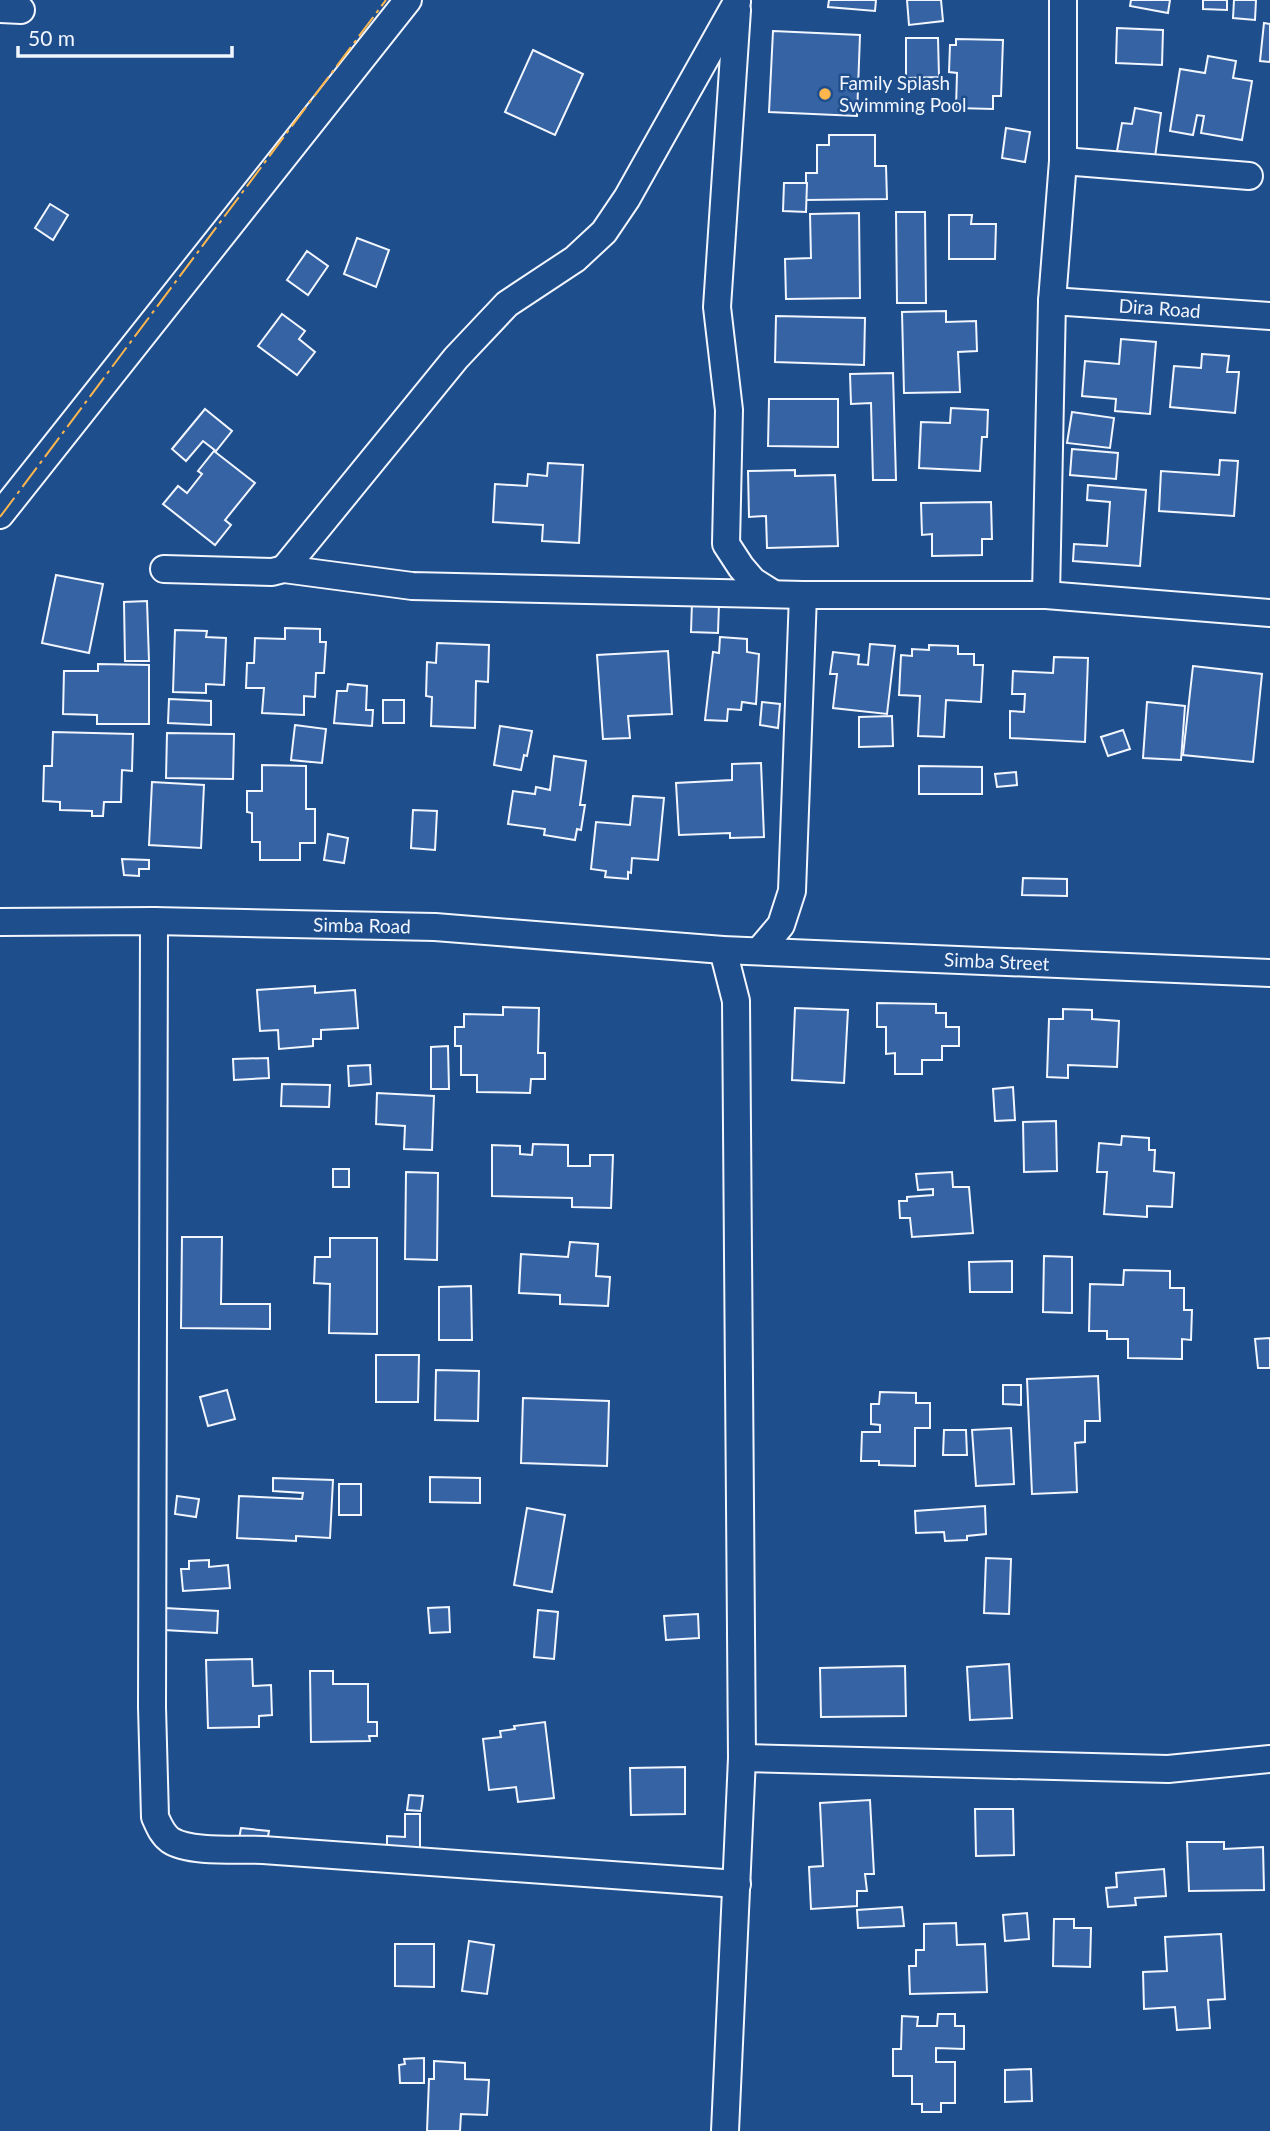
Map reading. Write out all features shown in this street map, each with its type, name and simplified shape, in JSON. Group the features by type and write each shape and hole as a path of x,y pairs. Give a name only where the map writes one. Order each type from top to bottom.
{"street":[{"path":"0,515 408,0"},
{"path":"1046,595 1052,301 1063,161 1063,0"},
{"path":"284,569 440,376 481,330 507,304 575,259 604,232 627,198 738,1"},
{"path":"738,1 718,307 729,410 726,544 753,581 772,593"},
{"path":"1063,161 1249,176"},
{"name":"Dira Road","path":"1052,301 1270,316"},
{"path":"164,569 272,572 284,569 412,586 803,595 1046,595 1270,613"},
{"path":"759,951 781,925 792,891 803,595"},
{"path":"154,921 152,1707 155,1817 160,1829 179,1845 191,1847 737,1884"},
{"name":"Simba Road","path":"0,922 154,921 435,927 723,950"},
{"path":"723,950 736,1001 742,1758 725,2131"},
{"name":"Simba Street","path":"723,950 1270,972"},
{"path":"742,1758 1168,1769 1270,1759"}],"building":[{"path":"829,0 876,0 875,11 828,7"},
{"path":"907,0 941,0 943,21 909,25"},
{"path":"1131,0 1170,0 1168,13 1130,6"},
{"path":"1203,0 1227,0 1227,10 1203,9"},
{"path":"1234,0 1256,0 1255,20 1233,18"},
{"path":"1264,23 1270,24 1270,62 1260,61"},
{"path":"1117,28 1163,30 1162,65 1116,63"},
{"path":"773,31 860,35 857,116 769,112"},
{"path":"906,38 938,38 939,77 906,78"},
{"path":"956,39 1003,40 1001,96 993,96 993,109 956,108 957,73 949,72 950,45 956,45"},
{"path":"533,50 583,74 555,135 505,112"},
{"path":"1208,56 1236,61 1233,78 1252,81 1242,140 1201,133 1204,116 1197,115 1193,135 1170,131 1180,69 1205,73"},
{"path":"1135,108 1161,113 1155,157 1117,151 1122,123 1132,124"},
{"path":"1006,128 1030,132 1025,162 1002,158"},
{"path":"829,135 875,135 875,166 886,166 887,199 806,200 806,173 817,173 817,145 829,145"},
{"path":"784,183 807,183 806,212 783,211"},
{"path":"50,204 68,215 53,240 35,228"},
{"path":"896,212 925,212 926,303 897,303"},
{"path":"859,213 860,298 786,299 785,259 811,258 810,214"},
{"path":"949,215 972,215 971,224 996,224 995,259 949,259"},
{"path":"357,238 389,250 376,287 344,274"},
{"path":"307,251 328,266 308,295 287,280"},
{"path":"946,311 946,322 976,321 977,351 958,352 960,392 904,393 902,312"},
{"path":"282,314 305,331 299,339 315,352 297,375 258,346"},
{"path":"776,316 865,318 864,365 775,362"},
{"path":"1121,339 1156,342 1150,414 1115,411 1116,399 1082,396 1085,361 1119,364"},
{"path":"1202,354 1229,356 1227,372 1239,372 1235,413 1170,407 1174,366 1201,368"},
{"path":"893,373 896,480 873,480 871,403 851,404 850,374"},
{"path":"769,399 838,399 838,447 768,446"},
{"path":"951,408 988,410 987,437 982,437 980,471 919,468 921,422 950,423"},
{"path":"205,409 232,431 216,451 203,441 186,461 172,449"},
{"path":"1072,412 1114,418 1110,448 1067,443"},
{"path":"1072,449 1118,453 1116,479 1070,475"},
{"path":"214,451 255,483 225,520 231,525 215,545 163,504 178,486 187,493 202,474 198,471"},
{"path":"1220,460 1238,461 1234,516 1159,511 1161,471 1219,475"},
{"path":"548,463 583,465 579,543 542,541 543,525 493,522 495,484 527,486 528,474 547,476"},
{"path":"795,470 795,476 835,475 838,546 767,548 766,516 749,517 748,471"},
{"path":"1088,485 1146,490 1140,566 1073,561 1074,544 1107,546 1110,502 1087,500"},
{"path":"991,502 992,539 982,539 982,555 932,556 932,534 922,535 921,503"},
{"path":"56,575 103,584 89,653 42,643"},
{"path":"147,601 149,661 125,661 124,602"},
{"path":"692,602 719,603 718,633 691,632"},
{"path":"285,628 320,629 320,642 326,642 324,673 316,673 315,697 304,696 304,715 262,713 264,688 246,688 247,663 254,663 255,638 285,639"},
{"path":"175,630 207,631 206,637 226,638 224,685 206,684 206,693 173,692"},
{"path":"720,637 747,639 747,652 759,654 756,704 742,702 741,710 728,709 727,721 705,720 713,652 719,653"},
{"path":"437,643 489,645 488,682 476,681 475,728 431,726 432,697 426,696 427,662 436,663"},
{"path":"870,644 895,646 887,714 833,708 837,674 830,674 833,652 859,655 858,664 868,665"},
{"path":"929,645 958,646 958,654 974,654 974,665 983,665 981,702 946,700 944,737 918,736 920,696 899,695 901,655 912,656 912,649 929,650"},
{"path":"668,651 672,714 628,716 630,738 603,739 597,655"},
{"path":"1054,657 1088,658 1085,742 1010,738 1010,711 1024,712 1025,694 1012,694 1013,671 1053,673"},
{"path":"98,664 149,665 149,724 97,724 97,715 63,714 64,671 98,671"},
{"path":"1193,666 1262,674 1253,762 1183,755"},
{"path":"348,684 367,686 366,710 373,710 372,726 334,723 337,691 347,691"},
{"path":"169,699 211,701 211,725 168,723"},
{"path":"383,700 404,700 404,723 383,723"},
{"path":"762,702 780,704 778,728 760,725"},
{"path":"1147,702 1185,706 1181,760 1143,758"},
{"path":"892,716 893,746 859,747 859,717"},
{"path":"295,725 326,729 322,763 291,760"},
{"path":"500,726 532,731 521,770 494,765"},
{"path":"1123,730 1130,749 1108,756 1101,737"},
{"path":"53,732 133,734 132,771 122,770 121,802 104,802 103,816 92,816 92,811 60,810 60,802 43,801 44,766 52,766"},
{"path":"167,733 234,734 233,779 166,778"},
{"path":"554,756 586,761 580,805 585,805 581,830 577,829 575,840 544,835 545,829 508,824 513,791 535,794 536,787 550,790"},
{"path":"761,763 764,837 730,838 730,833 679,835 676,783 732,780 732,764"},
{"path":"262,765 306,766 306,809 315,809 315,843 300,843 300,860 260,860 260,842 252,842 252,813 247,812 247,791 262,791"},
{"path":"919,766 982,767 982,794 919,794"},
{"path":"1016,772 1017,785 997,787 995,774"},
{"path":"152,782 204,785 201,848 149,845"},
{"path":"633,796 664,798 658,860 632,858 628,879 605,877 606,871 591,869 596,822 630,825"},
{"path":"413,810 437,811 435,850 411,848"},
{"path":"328,834 348,838 344,863 324,860"},
{"path":"122,859 149,860 149,869 139,869 139,876 124,875"},
{"path":"1023,878 1067,879 1067,896 1022,895"},
{"path":"315,986 315,993 355,990 358,1028 321,1030 321,1039 313,1039 313,1046 279,1049 278,1030 260,1031 257,990"},
{"path":"877,1003 936,1004 936,1013 946,1013 946,1027 959,1027 959,1046 942,1046 942,1060 922,1060 922,1074 895,1074 895,1053 886,1054 886,1027 877,1027"},
{"path":"503,1007 539,1008 538,1053 545,1053 545,1079 531,1079 530,1093 477,1092 477,1075 461,1075 461,1046 455,1046 455,1027 464,1027 464,1014 503,1015"},
{"path":"795,1008 848,1010 844,1083 792,1080"},
{"path":"1063,1009 1092,1010 1092,1019 1119,1021 1117,1067 1068,1065 1068,1078 1047,1077 1049,1019 1063,1019"},
{"path":"448,1046 449,1089 431,1089 431,1047"},
{"path":"268,1058 269,1078 234,1080 233,1059"},
{"path":"370,1065 371,1084 349,1086 348,1066"},
{"path":"282,1084 330,1085 329,1107 281,1106"},
{"path":"1013,1087 1015,1120 995,1121 993,1089"},
{"path":"377,1093 434,1096 432,1150 404,1149 405,1126 376,1124"},
{"path":"1056,1121 1057,1171 1024,1172 1023,1122"},
{"path":"1122,1136 1149,1138 1149,1150 1155,1150 1154,1171 1174,1173 1172,1207 1147,1206 1147,1217 1104,1214 1107,1172 1097,1172 1099,1143 1121,1145"},
{"path":"533,1144 568,1145 568,1166 590,1166 590,1155 613,1155 611,1208 572,1207 572,1198 492,1196 492,1145 520,1146 520,1154 532,1155"},
{"path":"333,1169 349,1169 349,1187 333,1187"},
{"path":"406,1172 438,1173 437,1260 405,1259"},
{"path":"952,1172 953,1187 969,1187 973,1233 912,1237 910,1218 900,1218 899,1201 907,1201 907,1197 933,1195 933,1189 918,1190 916,1174"},
{"path":"182,1237 222,1237 221,1304 270,1304 270,1329 181,1328"},
{"path":"330,1238 377,1238 377,1334 329,1333 330,1284 314,1283 315,1257 330,1257"},
{"path":"570,1242 598,1244 596,1276 610,1277 608,1306 560,1304 560,1295 519,1293 521,1254 568,1257"},
{"path":"1044,1256 1072,1257 1072,1313 1043,1312"},
{"path":"1012,1261 1012,1292 970,1292 969,1262"},
{"path":"1124,1270 1170,1271 1170,1288 1184,1288 1184,1310 1192,1310 1191,1340 1182,1339 1182,1359 1128,1358 1128,1339 1107,1339 1107,1331 1089,1331 1090,1284 1123,1285"},
{"path":"471,1286 472,1340 439,1340 439,1287"},
{"path":"1270,1338 1270,1368 1258,1368 1255,1339"},
{"path":"376,1355 419,1355 418,1402 376,1402"},
{"path":"436,1370 479,1371 478,1421 435,1420"},
{"path":"1098,1376 1100,1421 1085,1421 1085,1442 1075,1443 1077,1492 1032,1494 1027,1379"},
{"path":"1003,1385 1021,1385 1021,1405 1003,1404"},
{"path":"227,1390 235,1419 208,1426 200,1397"},
{"path":"880,1392 916,1393 916,1403 930,1403 930,1428 915,1428 915,1466 879,1465 879,1461 861,1461 862,1432 880,1432 880,1425 871,1424 871,1404 879,1404"},
{"path":"523,1398 609,1401 607,1466 521,1463"},
{"path":"1011,1428 1014,1484 976,1486 972,1430"},
{"path":"944,1430 966,1430 967,1455 943,1455"},
{"path":"430,1477 480,1478 480,1503 430,1502"},
{"path":"273,1478 333,1480 330,1538 296,1536 296,1541 237,1538 239,1496 302,1499 303,1493 273,1491"},
{"path":"339,1484 361,1484 361,1515 339,1515"},
{"path":"177,1496 199,1499 196,1517 175,1514"},
{"path":"985,1506 986,1534 967,1536 967,1540 945,1541 944,1532 916,1533 915,1511"},
{"path":"527,1508 565,1515 552,1592 514,1585"},
{"path":"986,1558 1011,1559 1009,1614 984,1613"},
{"path":"209,1560 209,1567 228,1565 230,1588 183,1591 181,1569 189,1569 189,1561"},
{"path":"449,1607 450,1632 430,1633 428,1608"},
{"path":"165,1608 218,1611 217,1633 164,1630"},
{"path":"538,1610 558,1612 554,1659 534,1657"},
{"path":"698,1614 699,1638 666,1640 664,1616"},
{"path":"252,1659 253,1686 271,1685 272,1715 259,1716 259,1727 208,1728 206,1660"},
{"path":"1009,1664 1012,1718 970,1720 967,1667"},
{"path":"905,1666 906,1716 821,1717 820,1668"},
{"path":"310,1671 333,1671 333,1684 368,1684 368,1722 377,1722 377,1736 369,1736 370,1741 311,1742"},
{"path":"545,1722 554,1798 518,1802 516,1787 489,1790 483,1739 501,1737 500,1731 515,1729 514,1726"},
{"path":"685,1767 685,1814 631,1815 630,1768"},
{"path":"409,1795 423,1796 421,1811 407,1810"},
{"path":"870,1800 874,1874 865,1874 867,1891 857,1891 857,1906 811,1909 809,1867 823,1866 820,1803"},
{"path":"975,1809 1013,1809 1014,1855 976,1856"},
{"path":"405,1814 420,1814 420,1851 387,1850 387,1836 405,1837"},
{"path":"241,1828 269,1831 267,1842 239,1839"},
{"path":"1187,1842 1224,1842 1224,1849 1263,1847 1264,1890 1189,1891"},
{"path":"1164,1869 1166,1896 1135,1898 1136,1905 1108,1907 1106,1888 1117,1887 1116,1873"},
{"path":"902,1907 904,1926 858,1928 857,1910"},
{"path":"1027,1913 1029,1939 1005,1941 1003,1915"},
{"path":"1054,1919 1074,1919 1074,1928 1091,1928 1090,1967 1053,1966"},
{"path":"956,1923 957,1945 985,1944 987,1992 910,1994 909,1966 916,1966 916,1950 924,1950 924,1924"},
{"path":"1221,1934 1225,1999 1208,2000 1210,2028 1177,2030 1175,2007 1144,2009 1143,1972 1167,1971 1165,1937"},
{"path":"469,1941 494,1945 487,1994 462,1991"},
{"path":"395,1944 434,1944 434,1987 395,1986"},
{"path":"938,2014 955,2014 955,2026 964,2026 964,2049 936,2048 936,2062 955,2062 955,2103 941,2103 941,2112 922,2112 922,2104 912,2104 912,2076 893,2076 893,2049 901,2049 902,2016 918,2017 917,2026 937,2026"},
{"path":"424,2058 424,2083 400,2083 399,2065 405,2064 404,2059"},
{"path":"434,2061 465,2063 465,2079 489,2080 487,2115 461,2114 460,2131 427,2131 429,2079 434,2079"},
{"path":"1031,2069 1032,2101 1005,2102 1005,2070"}],"power":[{"path":"0,517 386,0"}],"place":[{"name":"Family Splash Swimming Pool","path":"825,94"}]}
